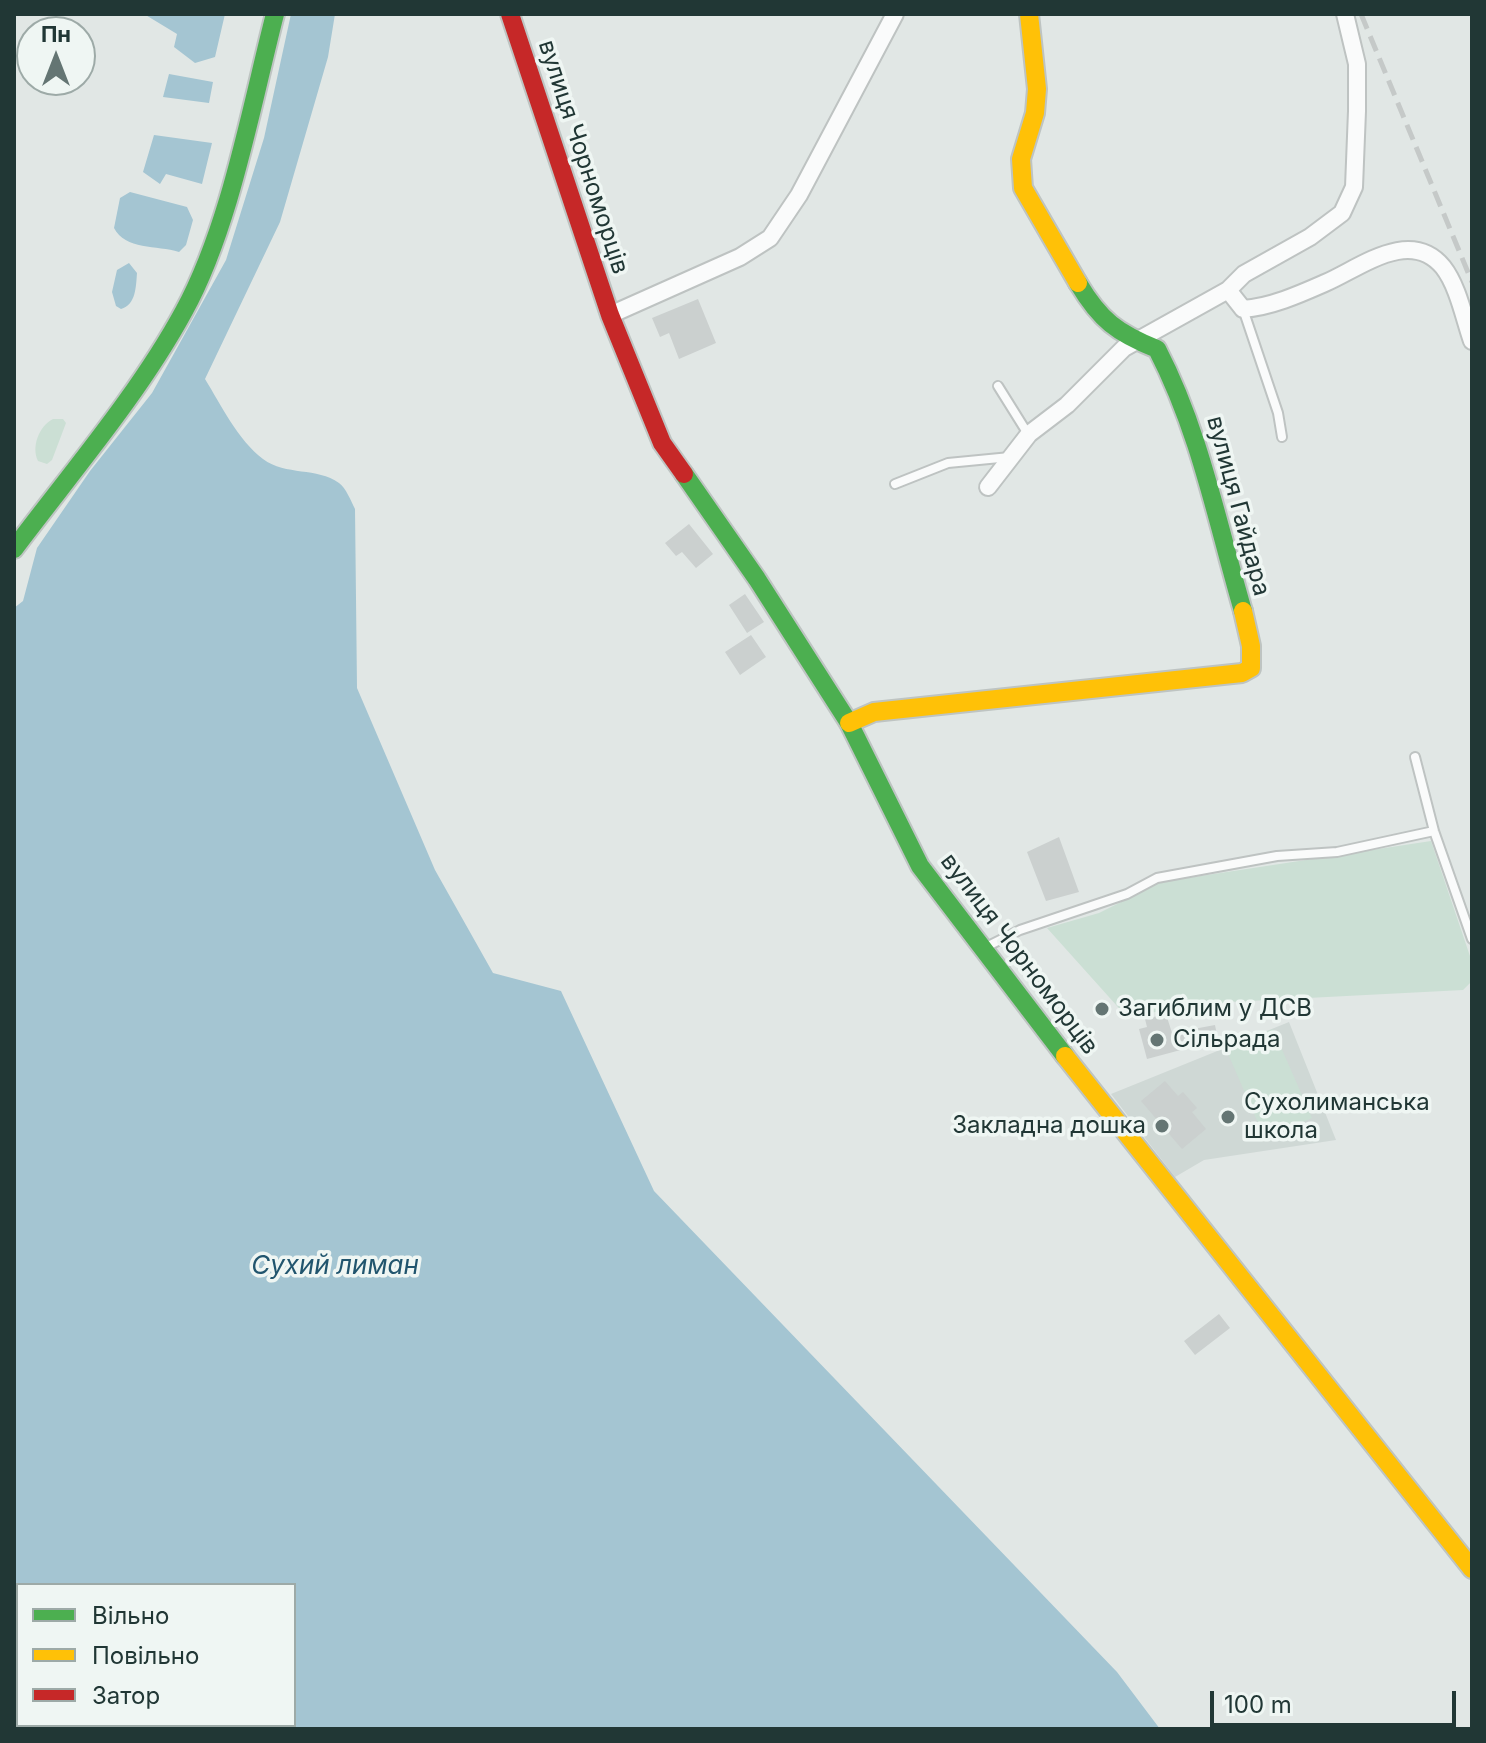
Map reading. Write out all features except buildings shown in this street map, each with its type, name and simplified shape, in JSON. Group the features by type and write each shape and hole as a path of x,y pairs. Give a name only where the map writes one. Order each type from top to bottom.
{"main road":[{"path":"14,549 162,349 186,308 227,203 275,14"},
{"name":"вулиця Чорноморців","path":"510,14 610,315 662,443 757,579 849,723 920,866 981,949 1399,1481 1472,1569"},
{"name":"вулиця Гайдара","path":"849,723 874,712 1212,677 1242,673 1251,668 1242,610 1196,435 1175,381 1157,349 1120,334 1092,307 1023,188 1021,159 1033,125 1037,89 1029,14"}],"street":[{"name":"вулиця Чорноморців","path":"610,315 740,257 770,238 799,195 895,14"},
{"path":"988,487 1029,434 1067,405 1124,348 1228,290 1244,274 1329,224 1350,201 1356,170 1357,64 1345,14"},
{"path":"1228,290 1243,309 1261,308 1323,284 1379,256 1410,250 1433,257 1448,275 1472,341"}],"lane":[{"path":"1243,309 1278,413 1282,437"},
{"path":"998,386 1029,434"},
{"path":"895,484 948,463 1011,457"},
{"path":"1415,757 1434,831 1472,939"},
{"path":"981,949 1020,930 1127,894 1157,878 1179,872 1277,856 1337,852 1434,831"}],"shaded area":[{"name":"Сухолиманська школа","path":"1289,1022 1336,1140 1204,1160 1175,1177 1111,1094"}],"green space":[{"path":"53,419 63,419 66,423 52,460 47,464 38,461 36,443 40,432"},
{"path":"1431,841 1472,962 1472,981 1463,990 1230,1002 1126,1016 1047,928 1099,913 1161,882"},
{"path":"1273,1029 1312,1118 1265,1139 1226,1049"}],"water":[{"path":"144,14 225,14 215,57 195,63 174,47 177,34"},
{"name":"Сухий лиман","path":"291,14 335,14 328,57 280,222 205,379 238,432 263,459 281,468 330,478 342,485 355,509 357,688 435,870 493,973 561,991 654,1191 1117,1672 1160,1729 14,1729 14,608 23,601 37,548 90,471 152,393 226,260 264,138"},
{"path":"169,74 213,82 209,103 163,97"},
{"path":"154,135 212,143 202,184 166,174 160,184 143,172"},
{"path":"130,192 187,207 193,220 186,245 179,252 134,243 119,235 114,228 120,198"},
{"path":"129,263 137,273 135,289 130,304 121,309 116,306 112,292 117,270"}],"railway":[{"path":"1361,14 1472,282"}],"traffic: fast":[{"path":"14,549 104,433 184,311 200,278 227,205 275,14"},
{"path":"1078,283 1094,307 1111,324 1157,349 1196,445 1243,611"},
{"path":"684,474 757,579 849,723 920,866 1065,1056"}],"traffic: slow":[{"path":"1029,14 1037,89 1035,113 1021,159 1023,188 1078,283"},
{"path":"849,723 874,712 1242,673 1251,668 1251,646 1243,611"},
{"path":"1065,1056 1472,1569"}],"traffic: jam":[{"path":"510,14 610,315 662,443 684,474"}],"place":[{"name":"Загиблим у ДСВ","path":"1102,1009"},
{"name":"Сільрада","path":"1157,1040"},
{"name":"Сухолиманська школа","path":"1228,1117"},
{"name":"Закладна дошка","path":"1162,1126"}]}
